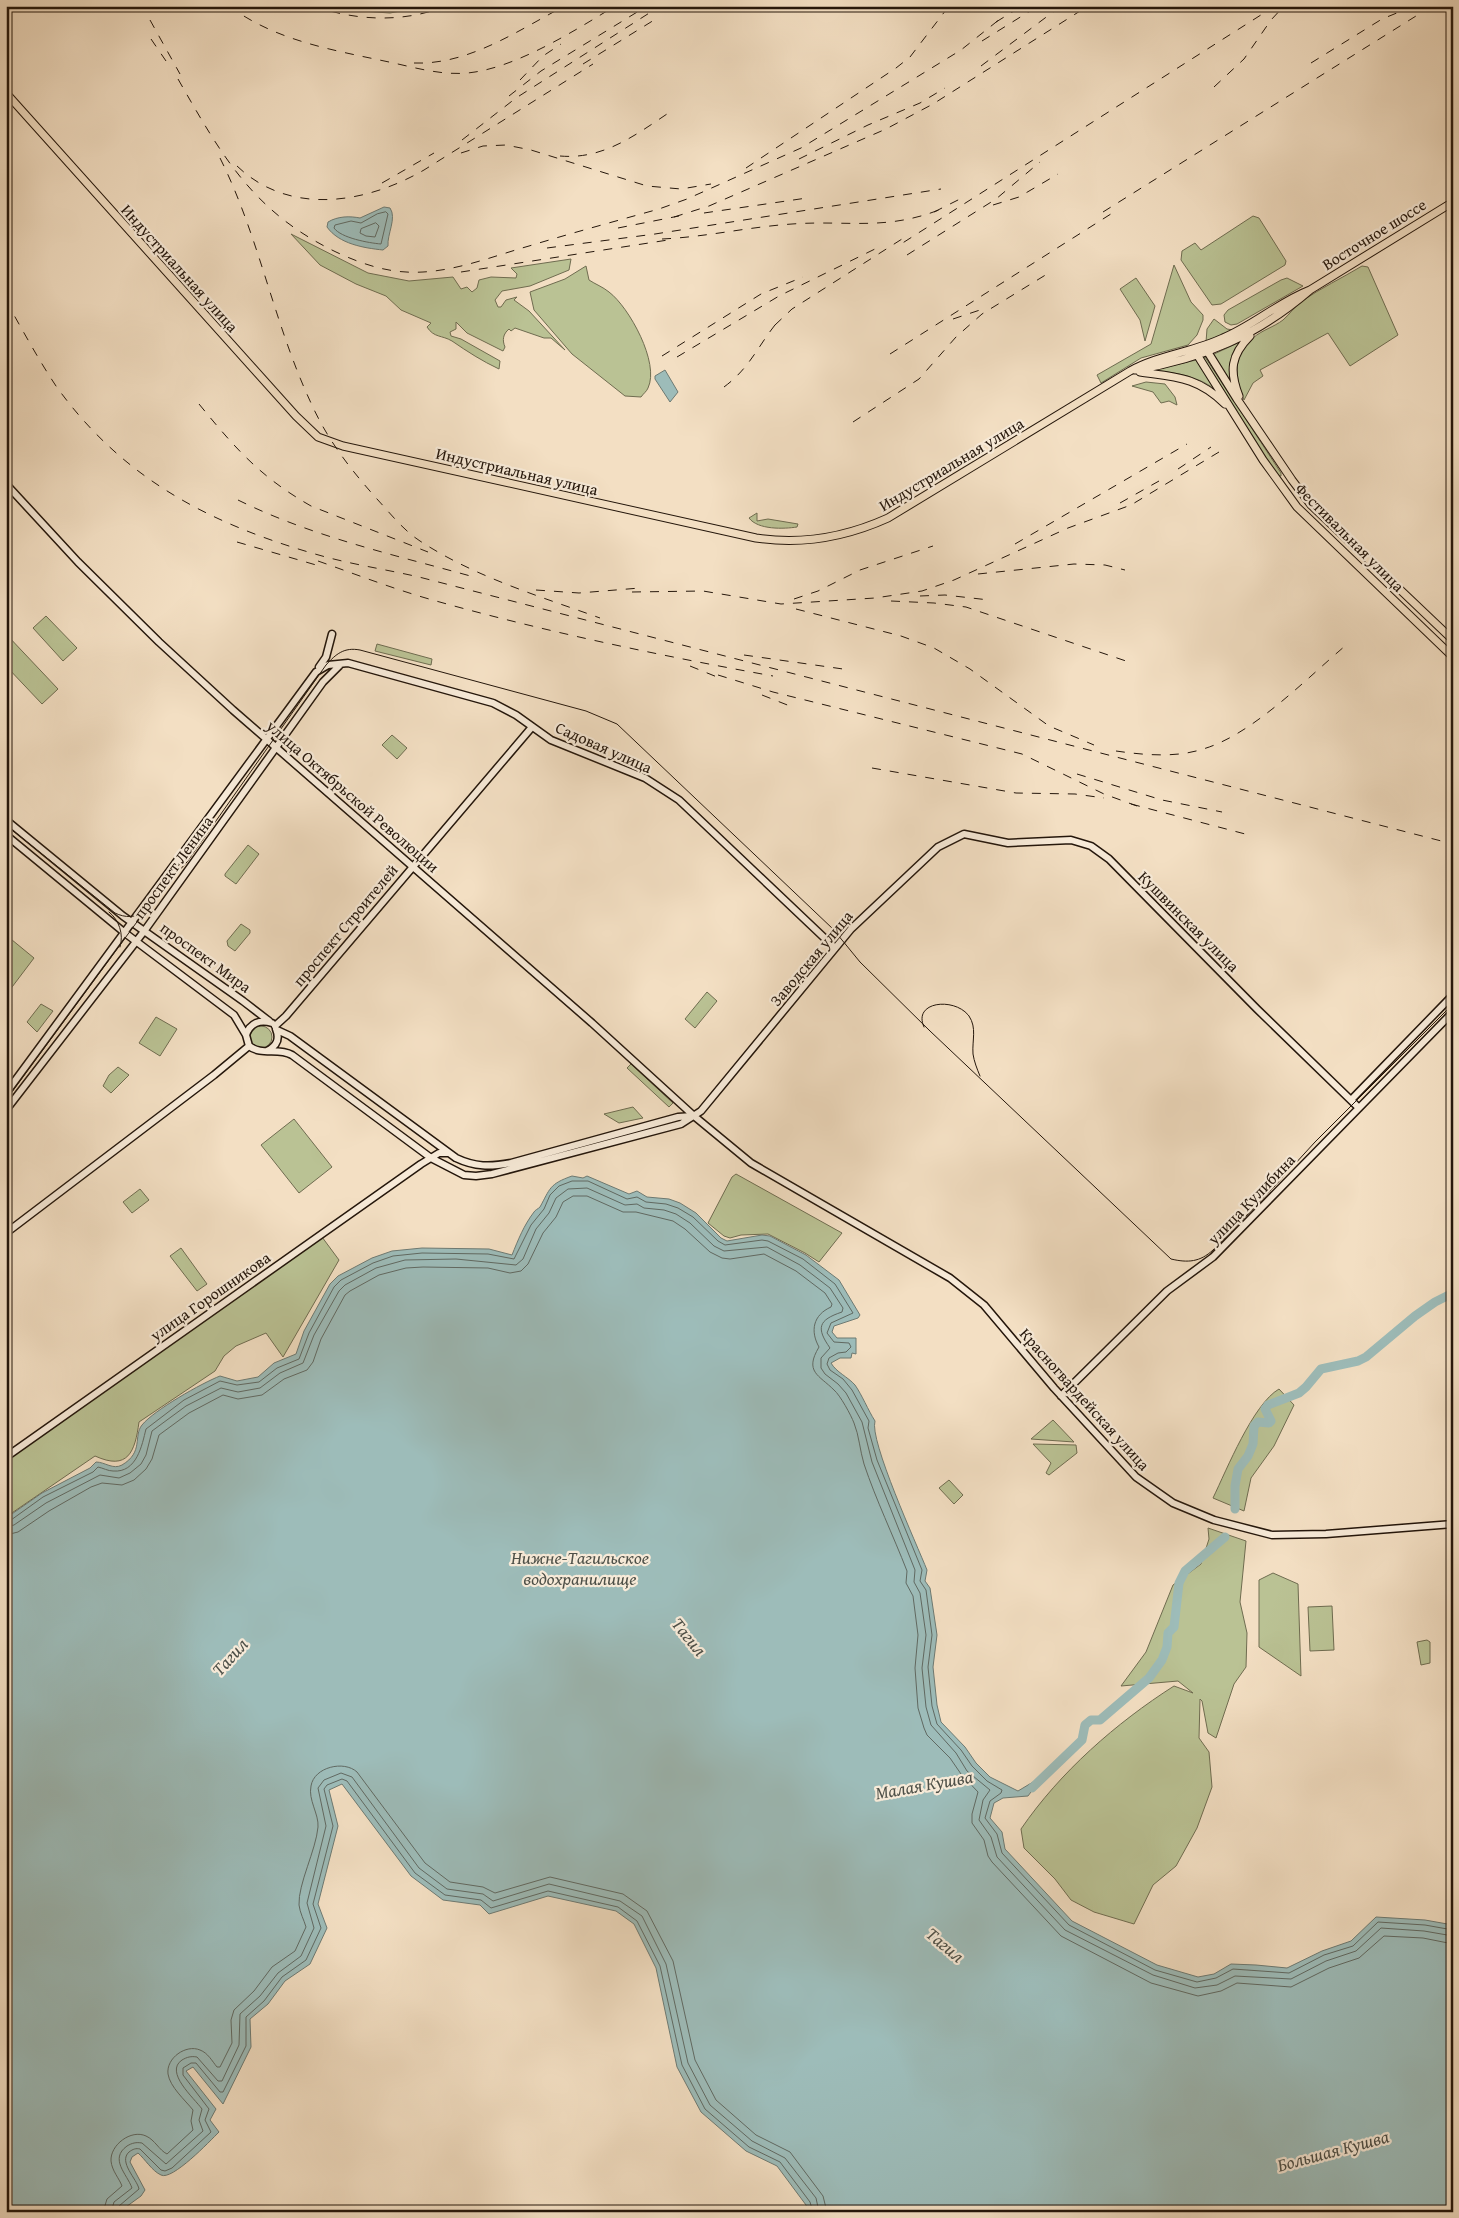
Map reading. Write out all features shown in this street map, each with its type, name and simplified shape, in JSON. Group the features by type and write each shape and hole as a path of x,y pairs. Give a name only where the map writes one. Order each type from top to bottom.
{"main road":[{"name":"Индустриальная улица","path":"6,93 296,416 318,437 343,446 718,531 767,540 811,540 852,533 905,510 1130,370 1154,359 1202,351"},
{"name":"Восточное шоссе","path":"1202,351 1291,298 1310,290 1453,202"},
{"name":"Восточное шоссе","path":"1202,351 1233,342 1294,304 1310,290"},
{"path":"1243,406 1234,383 1233,366 1241,346 1259,326"},
{"path":"1202,351 1243,406"},
{"name":"Фестивальная улица","path":"1202,351 1236,416 1282,488 1304,514 1453,657"},
{"path":"1130,370 1197,382 1215,394 1236,416"},
{"name":"Фестивальная улица","path":"1243,406 1292,480 1318,512 1453,640"},
{"path":"1282,488 1292,480"},
{"name":"улица Октябрьской Революции","path":"6,484 129,615 267,740 592,1023 741,1156"},
{"path":"1350,559 1358,551"},
{"name":"проспект Ленина","path":"6,1093 316,672 326,657 332,634"},
{"path":"316,672 328,664 342,663"},
{"name":"проспект Ленина","path":"6,1110 137,941 326,677 342,663"},
{"name":"Садовая улица","path":"342,663 493,703 516,715 551,740 645,778 678,800 835,948"},
{"name":"проспект Строителей","path":"274,1027 286,1016 532,727"},
{"name":"проспект Мира","path":"6,820 133,922 274,1027 290,1036 449,1153 466,1162 482,1166 511,1163 678,1117 694,1116"},
{"name":"Заводская улица","path":"431,1158 459,1173 476,1176 492,1174 681,1124 707,1106 835,948 879,901 938,847 964,834"},
{"name":"Кушвинская улица","path":"964,834 1008,843 1072,840 1091,846 1100,852 1359,1108"},
{"name":"проспект Мира","path":"6,835 125,933 234,1015 246,1035"},
{"path":"1351,1100 1453,995"},
{"name":"улица Кулибина","path":"1061,1396 1167,1291 1213,1257 1453,1012"},
{"path":"267,1051 276,1044 278,1036 274,1027 266,1021 255,1022 247,1030 246,1035 249,1046 254,1050 267,1051 280,1051 292,1055 431,1158"},
{"path":"6,1233 214,1075 249,1046"},
{"name":"улица Горошникова","path":"6,1457 431,1158 439,1153 449,1153"},
{"name":"Красногвардейская улица","path":"741,1156 810,1199 964,1288 984,1305 1097,1437 1149,1488 1173,1503 1214,1520 1272,1535 1326,1534 1453,1524"}],"green space":[{"path":"344,6 428,6 390,13 347,10"},
{"path":"1253,216 1259,218 1286,261 1285,265 1221,304 1212,305 1181,260 1182,251 1195,243 1201,250"},
{"path":"291,234 368,273 409,281 453,277 461,289 467,287 472,292 477,288 479,280 491,277 516,278 517,274 511,268 571,259 569,270 530,286 502,291 495,300 498,307 501,307 506,300 517,297 514,300 529,311 565,350 551,338 544,338 515,328 511,331 509,329 504,335 505,347 503,351 467,333 456,322 456,329 450,332 451,336 461,339 500,361 499,369 452,341 435,335 427,327 431,323 401,310 386,296 356,284 320,265"},
{"path":"1174,265 1191,302 1203,315 1197,335 1188,345 1141,358 1101,383 1097,375 1151,344"},
{"path":"586,266 589,280 607,290 617,299 640,336 650,365 651,377 647,389 641,397 625,396 572,354 534,310 530,292 565,279"},
{"path":"1362,266 1368,267 1398,335 1350,366 1328,333 1260,370 1263,376 1253,383 1244,400 1237,375 1237,367 1241,351 1246,344 1257,335 1283,320 1302,301"},
{"path":"1136,278 1155,306 1145,341 1140,320 1120,289"},
{"path":"1287,278 1303,286 1237,324 1231,325 1225,322 1224,315 1228,310"},
{"path":"1214,319 1227,329 1233,330 1206,342 1207,329"},
{"path":"1240,342 1231,361 1230,383 1212,355"},
{"path":"1205,357 1281,473 1281,476 1277,476 1203,359"},
{"path":"1196,360 1218,392 1196,379 1153,370"},
{"path":"1146,382 1165,384 1175,397 1177,405 1169,401 1161,403 1153,392 1132,386"},
{"path":"757,513 757,521 768,519 798,524 797,527 792,528 765,527 758,525 749,518"},
{"path":"46,616 77,648 63,661 33,628"},
{"path":"6,634 58,689 42,704 6,666"},
{"path":"377,644 432,659 431,665 375,651"},
{"path":"392,735 407,748 397,759 382,745"},
{"path":"248,845 259,854 236,884 225,874"},
{"path":"241,924 250,930 250,933 235,951 228,946 227,941"},
{"path":"6,935 34,958 6,995"},
{"path":"707,992 717,1001 695,1028 685,1019"},
{"path":"41,1004 53,1011 37,1032 27,1022"},
{"path":"156,1017 177,1029 160,1056 139,1043"},
{"path":"261,1026 269,1029 272,1037 269,1045 261,1048 253,1045 250,1037 253,1029"},
{"path":"631,1064 673,1103 669,1107 627,1068"},
{"path":"118,1067 129,1075 111,1093 103,1086 109,1075"},
{"path":"633,1107 643,1118 619,1123 604,1114"},
{"path":"294,1119 332,1167 299,1193 261,1145"},
{"path":"736,1174 842,1233 819,1262 768,1234 741,1235 730,1238 724,1236 708,1223 732,1177"},
{"path":"140,1189 149,1200 132,1213 123,1202"},
{"path":"322,1237 339,1260 283,1357 266,1333 236,1346 224,1356 215,1371 139,1422 135,1442 128,1456 122,1460 115,1461 95,1456 6,1517 6,1460"},
{"path":"181,1248 207,1284 197,1291 170,1256"},
{"path":"1279,1389 1294,1405 1274,1446 1251,1478 1244,1511 1213,1498 1250,1422 1269,1397"},
{"path":"1053,1420 1074,1442 1031,1439"},
{"path":"1033,1444 1076,1445 1077,1453 1049,1475 1046,1473 1051,1463"},
{"path":"949,1480 963,1495 954,1504 939,1488"},
{"path":"1208,1528 1246,1541 1240,1602 1247,1633 1246,1667 1234,1684 1216,1738 1208,1733 1200,1699 1199,1738 1209,1752 1212,1787 1197,1828 1176,1866 1153,1885 1134,1924 1094,1912 1071,1900 1055,1879 1024,1848 1021,1829 1036,1808 1071,1768 1110,1732 1174,1686 1193,1693 1178,1681 1121,1686 1146,1652 1173,1585 1201,1564 1209,1539"},
{"path":"1273,1573 1298,1584 1301,1676 1259,1647 1259,1580"},
{"path":"1332,1606 1334,1650 1310,1651 1308,1607"},
{"path":"1427,1640 1430,1642 1430,1663 1421,1665 1417,1642"}],"water":[{"path":"384,207 390,208 393,216 388,246 383,250 352,244 332,233 327,227 328,222 336,219 360,218"},
{"path":"665,370 678,392 670,402 655,379 655,376"},
{"name":"Нижне-Тагильское водохранилище","path":"572,1176 583,1178 587,1176 629,1194 637,1191 647,1197 669,1199 680,1203 696,1213 721,1238 727,1241 762,1235 770,1236 806,1255 839,1280 860,1315 858,1318 834,1326 832,1332 837,1338 856,1338 856,1354 852,1353 851,1358 840,1358 831,1363 855,1385 875,1421 875,1432 886,1470 927,1570 925,1581 930,1588 937,1635 933,1667 937,1705 941,1722 990,1777 1018,1791 1033,1782 1049,1768 1028,1796 1003,1798 994,1803 990,1818 1002,1832 1005,1849 1072,1921 1157,1965 1198,1977 1214,1974 1231,1964 1287,1968 1322,1951 1351,1941 1376,1917 1425,1920 1453,1925 1453,2212 808,2212 806,2205 777,2166 746,2151 701,2112 677,2067 656,1968 634,1924 616,1911 548,1896 489,1914 480,1905 443,1900 411,1876 342,1784 329,1790 338,1826 318,1904 327,1928 310,1964 285,1981 268,2004 250,2019 251,2047 223,2104 193,2067 186,2071 216,2109 210,2120 219,2132 191,2159 166,2175 161,2175 155,2171 138,2153 132,2157 130,2162 145,2190 141,2196 119,2212 6,2212 6,1518 42,1493 90,1468 96,1462 115,1467 122,1465 129,1460 136,1450 139,1429 142,1425 167,1405 202,1384 220,1376 237,1381 258,1377 274,1363 296,1354 304,1331 330,1284 338,1276 372,1258 392,1251 422,1248 489,1249 512,1255 527,1222 534,1211 540,1207 548,1191 554,1185"}],"waterway":[{"name":"Малая Кушва","path":"1235,1509 1235,1486 1238,1469 1248,1456 1253,1444 1254,1426 1258,1422 1269,1423 1271,1421 1265,1409 1268,1405 1299,1393 1321,1369 1358,1361 1366,1357 1415,1316 1435,1302 1453,1293"},
{"name":"Малая Кушва","path":"1032,1788 1082,1740 1085,1725 1091,1720 1100,1720 1149,1678 1162,1660 1167,1647 1168,1633 1174,1627 1179,1583 1185,1571 1225,1537"}],"tram line":[{"path":"6,1100 156,896 187,862 326,665 337,655 354,649 586,711 617,724 833,929 860,962 930,1031 1171,1259 1194,1260 1203,1257 1213,1250 1315,1142 1453,1004"},
{"path":"6,825 115,913 130,916 138,915 145,911"},
{"path":"109,912 116,919 120,928 120,947"},
{"path":"924,1027 922,1018 924,1012 929,1007 945,1004 963,1010 969,1016 973,1025 973,1054 980,1076"}],"railway":[{"path":"229,6 266,28 306,43 442,73 475,72 510,62 547,45 615,6"},
{"path":"314,6 346,15 380,18 414,15 446,6"},
{"path":"509,96 541,71 647,6"},
{"path":"746,168 910,57 949,6"},
{"path":"996,22 1022,6"},
{"path":"982,41 1038,6"},
{"path":"981,66 1061,6"},
{"path":"674,217 709,206 886,129 933,104 1088,6"},
{"path":"775,325 792,309 902,239 901,244 1275,6"},
{"path":"1214,87 1244,59 1271,20 1284,6"},
{"path":"1311,63 1382,19 1414,6"},
{"path":"1103,212 1432,6"},
{"path":"414,63 453,59 490,46 559,9"},
{"path":"462,140 516,98 654,10"},
{"path":"583,64 659,17"},
{"path":"178,79 225,157 261,200 282,219 307,236 357,261 378,268 400,272 423,272 476,262 659,209 687,199 801,148 961,50 1000,19"},
{"path":"150,20 180,74"},
{"path":"151,39 166,61"},
{"path":"520,80 543,56 561,44"},
{"path":"237,166 258,182 281,193 304,198 329,200 354,197 402,181 424,170 593,64"},
{"path":"799,159 868,125 920,103 945,88"},
{"path":"560,156 592,154 606,149 634,136 673,110"},
{"path":"461,153 483,146 506,145 531,150 647,186 681,189 711,184"},
{"path":"382,183 434,153"},
{"path":"220,158 234,188 298,373 311,403 332,441 358,476 408,532 441,554 508,585 600,618"},
{"path":"907,255 996,199 1040,162"},
{"path":"993,205 1019,197 1058,174"},
{"path":"547,248 655,234 941,189"},
{"path":"934,212 964,197"},
{"path":"704,213 807,198"},
{"path":"662,239 792,224 883,223 939,210"},
{"path":"890,354 1114,212"},
{"path":"618,228 679,216"},
{"path":"461,272 668,240"},
{"path":"677,357 779,296 877,248"},
{"path":"853,422 919,379 956,337 982,314 1052,271"},
{"path":"662,356 761,294 803,277"},
{"path":"6,301 36,355 56,386 109,447 170,493 239,528 276,542 328,558 419,577 1453,844"},
{"path":"953,319 986,308"},
{"path":"724,387 748,364 779,320"},
{"path":"199,404 249,461 293,495 311,506 428,552"},
{"path":"1015,544 1187,444"},
{"path":"1178,469 1211,447"},
{"path":"632,592 703,591 781,604 875,598 922,591 954,580 1068,528 1131,505 1219,452"},
{"path":"1120,503 1159,481"},
{"path":"238,500 295,525 325,535 474,577"},
{"path":"237,542 323,567"},
{"path":"794,599 818,591 860,570 933,546"},
{"path":"318,561 415,595 514,622 686,660 773,676"},
{"path":"978,574 1074,564 1105,565 1125,570"},
{"path":"536,590 579,593 640,588"},
{"path":"920,596 945,595 989,600"},
{"path":"891,601 966,607 1126,661"},
{"path":"796,609 901,636 934,648 970,669 1049,726 1094,745"},
{"path":"1116,751 1171,755 1193,752 1222,742 1240,732 1278,705 1345,646"},
{"path":"744,655 843,669"},
{"path":"690,666 722,679"},
{"path":"718,675 773,692 1022,754 1104,794 1137,806"},
{"path":"762,695 795,708"},
{"path":"872,768 1016,793 1075,794 1104,798"},
{"path":"1077,774 1162,800 1222,812"},
{"path":"1131,804 1249,835"}],"water label":[{"name":"Тагил","path":"689,1637"},
{"name":"Тагил","path":"230,1657"},
{"name":"Тагил","path":"945,1945"},
{"name":"Большая Кушва","path":"1333,2151"}]}
